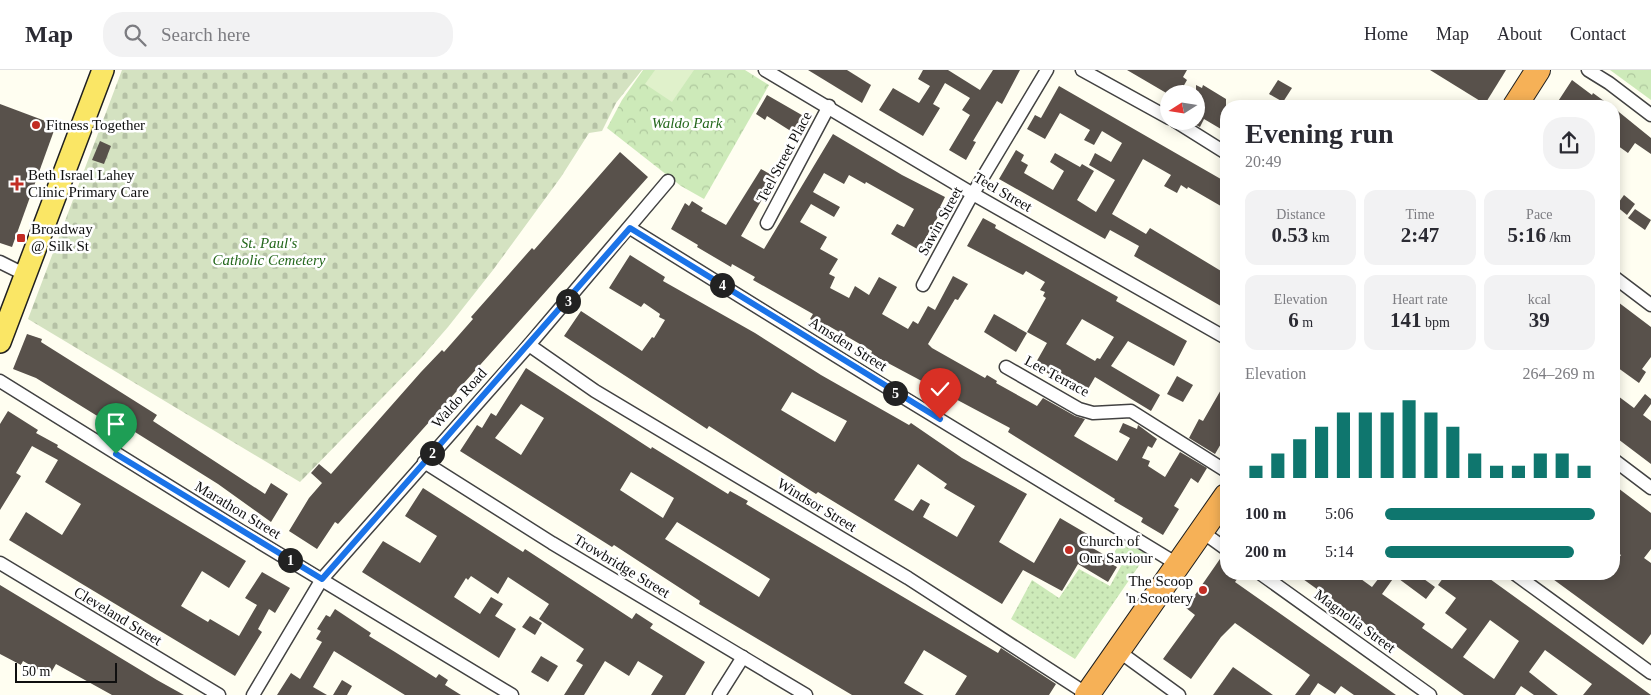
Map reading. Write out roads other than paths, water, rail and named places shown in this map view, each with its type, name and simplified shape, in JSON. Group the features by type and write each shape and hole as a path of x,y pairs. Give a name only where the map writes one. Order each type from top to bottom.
{"highway":[{"path":"1518,100 1534,72"},
{"path":"1087,694 1220,504"}],"main road":[{"path":"0,342 103,70"}],"street":[{"name":"Teel Street","path":"765,70 829,106 973,194 1220,335"},
{"name":"Sawin Street","path":"923,285 973,194 1047,70"},
{"path":"1082,70 1160,113"},
{"path":"1588,70 1616,88 1651,115"},
{"name":"Teel Street Place","path":"767,223 829,106"},
{"path":"1190,130 1220,149"},
{"name":"Waldo Road","path":"253,695 322,579 529,345 668,181"},
{"name":"Amsden Street","path":"630,228 1177,564"},
{"path":"0,262 26,275"},
{"path":"1620,282 1651,305"},
{"name":"Windsor Street","path":"529,345 595,391 908,578 1087,694"},
{"name":"Lee Terrace","path":"1006,367 1079,409 1093,413 1131,412 1220,468"},
{"name":"Marathon Street","path":"0,380 512,695"},
{"name":"Trowbridge Street","path":"424,462 552,543 806,695"},
{"path":"1620,465 1651,488"},
{"path":"1201,531 1220,545"},
{"name":"Cleveland Street","path":"0,563 219,695"},
{"name":"Magnolia Street","path":"1269,580 1430,695"},
{"path":"1523,580 1651,673"},
{"path":"1117,650 1178,695"},
{"path":"718,695 743,658"}],"place":[{"name":"Fitness Together","path":"36,125"},
{"name":"Beth Israel Lahey Clinic Primary Care","path":"17,184"},
{"name":"Broadway @ Silk St","path":"21,238"},
{"name":"Church of Our Saviour","path":"1069,550"},
{"name":"The Scoop 'n Scootery","path":"1203,590"}],"park label":[{"name":"Waldo Park","path":"687,123"},
{"name":"St. Paul's Catholic Cemetery","path":"269,252"}]}
